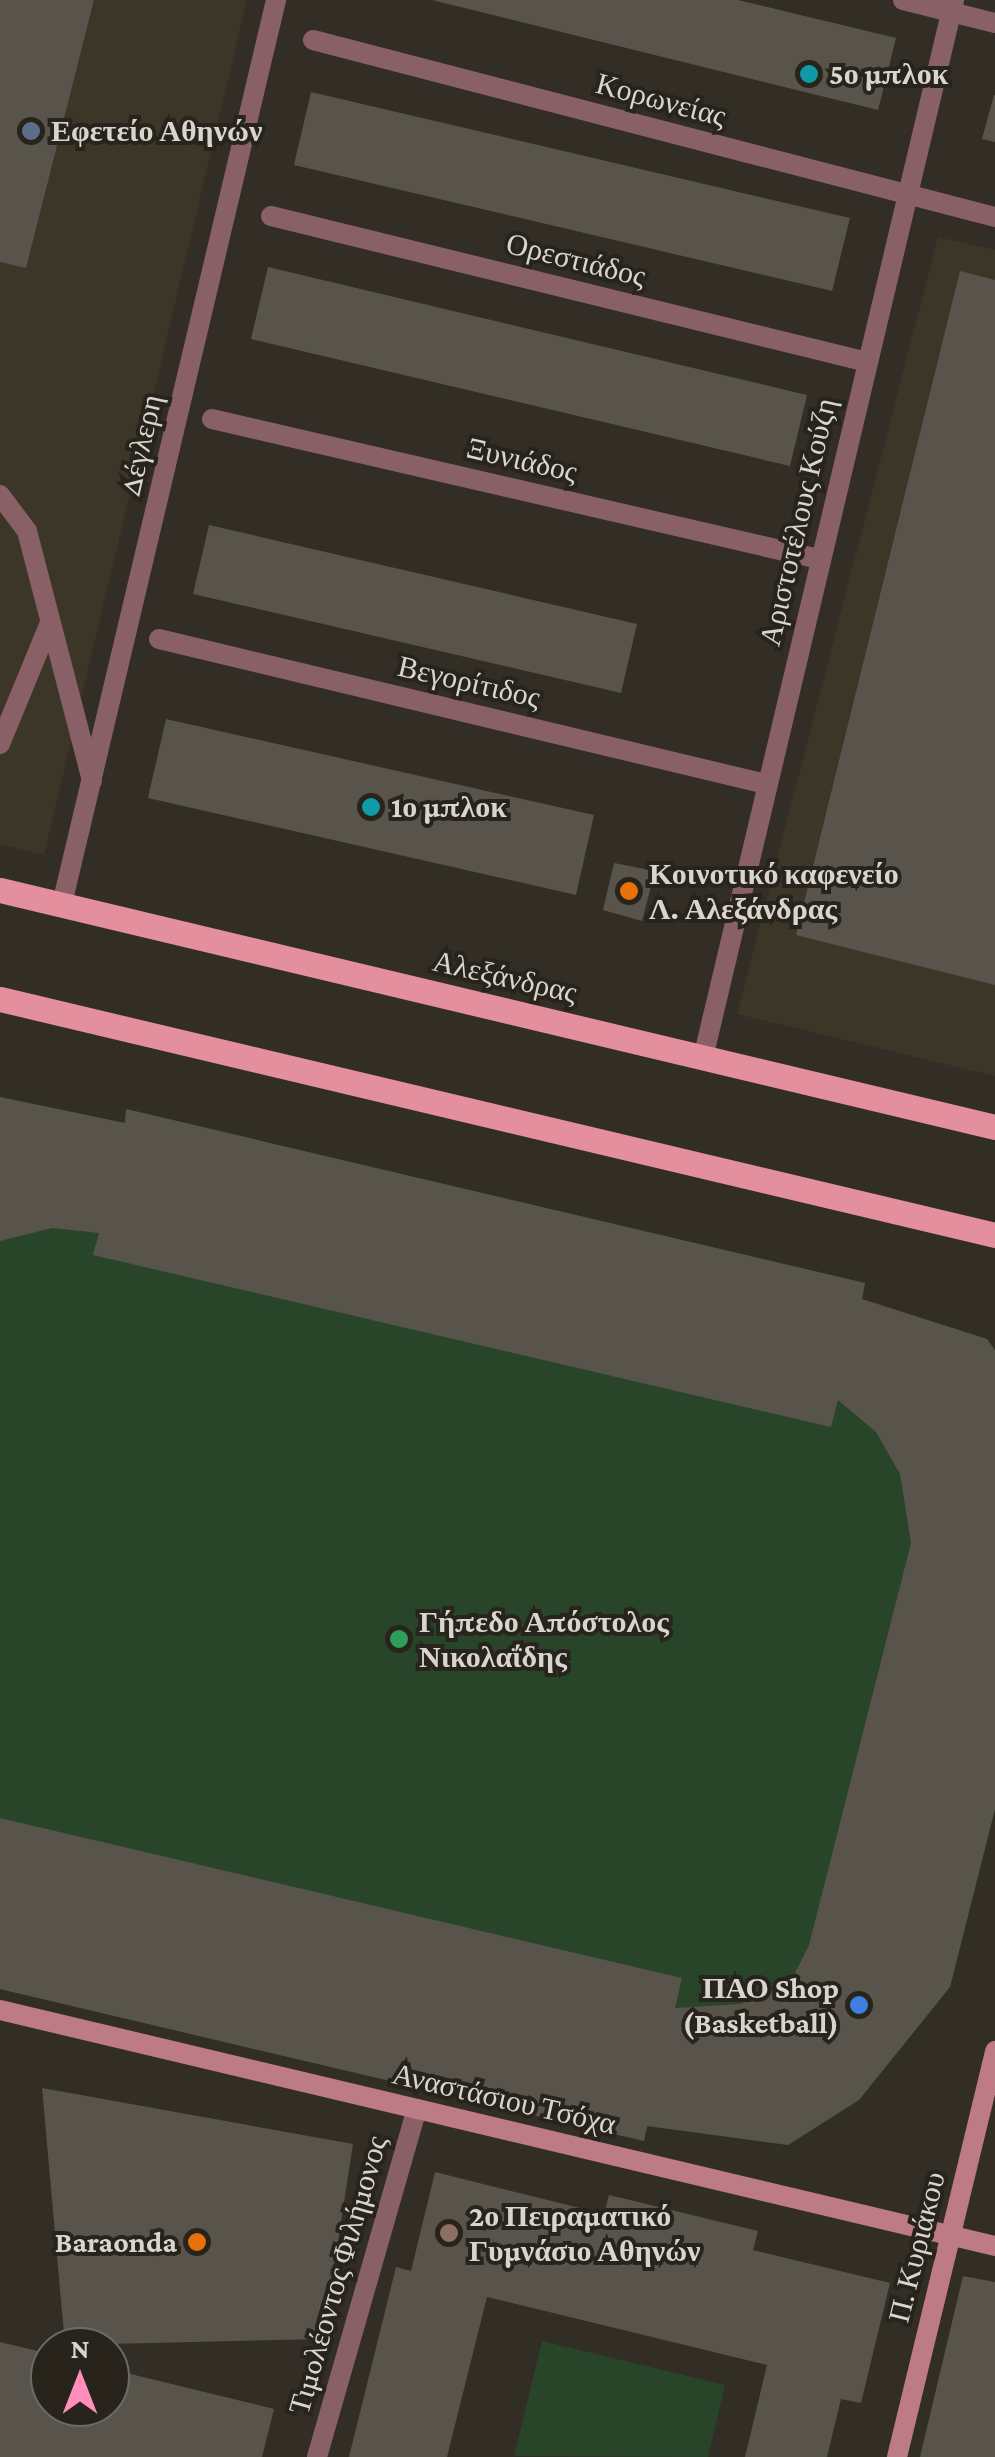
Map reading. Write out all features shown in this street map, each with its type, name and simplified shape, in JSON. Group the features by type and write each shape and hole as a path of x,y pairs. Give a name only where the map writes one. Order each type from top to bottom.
{"main road":[{"name":"Αλεξάνδρας","path":"0,890 995,1128"},
{"path":"0,999 995,1235"}],"street":[{"path":"902,0 952,6 995,23"},
{"name":"Δέγλερη","path":"62,904 271,4"},
{"name":"Αριστοτέλους Κούζη","path":"703,1058 952,6"},
{"name":"Κορωνείας","path":"313,40 995,217"},
{"name":"Ορεστιάδος","path":"270,216 866,362"},
{"name":"Ξυνιάδος","path":"212,420 820,559"},
{"path":"0,495 27,531 92,781"},
{"path":"0,744 49,626"},
{"name":"Βεγορίτιδος","path":"159,639 766,784"},
{"name":"Αναστάσιου Τσόχα","path":"0,2010 995,2246"},
{"name":"Π. Κυριάκου","path":"897,2457 995,2051"},
{"name":"Τιμoλέοντος Φιλήμονος","path":"317,2457 417,2109"}],"shaded area":[{"path":"0,0 247,0 44,855 0,844"},
{"path":"938,237 995,250 995,1076 737,1014"}],"green space":[{"path":"0,1097 124,1123 126,1109 865,1283 862,1300 987,1339 995,1350 995,1809 950,1987 859,2100 788,2145 648,2126 644,2141 0,1989"},
{"path":"542,2341 725,2385 708,2457 514,2456"}],"building":[{"name":"Εφετείο Αθηνών","path":"0,0 94,0 26,268 0,262"},
{"name":"5ο μπλοκ","path":"432,0 738,0 896,38 878,110"},
{"path":"311,92 850,218 832,291 294,165"},
{"path":"995,95 995,142 982,139"},
{"path":"268,267 807,395 790,466 251,339"},
{"path":"960,271 995,280 995,985 796,935"},
{"path":"209,525 637,624 621,693 193,594"},
{"name":"1ο μπλοκ","path":"166,719 594,815 576,895 148,798"},
{"name":"Κοινοτικό καφενείο Λ. Αλεξάνδρας","path":"614,863 655,871 642,921 603,910"},
{"path":"0,1097 125,1123 126,1109 865,1283 862,1299 987,1339 995,1350 995,1809 950,1987 859,2100 788,2145 647,2126 644,2141 0,1989 0,1818 682,1978 675,2008 740,2004 790,1983 809,1945 911,1543 900,1474 876,1432 838,1400 831,1427 93,1255 99,1233 52,1228 0,1241"},
{"name":"Baraonda","path":"42,2088 353,2144 323,2339 130,2343 130,2327 63,2327"},
{"path":"435,2172 604,2214 609,2195 758,2231 753,2250 890,2283 861,2403 841,2399 827,2457 745,2457 767,2365 487,2297 447,2457 349,2457 396,2267 411,2271"},
{"path":"963,2276 995,2282 995,2457 920,2457"},
{"path":"0,2342 30,2349 30,2427 130,2427 130,2374 274,2409 262,2457 0,2457"}],"place":[{"name":"5ο μπλοκ","path":"809,74"},
{"name":"Εφετείο Αθηνών","path":"31,131"},
{"name":"1ο μπλοκ","path":"371,807"},
{"name":"Κοινοτικό καφενείο Λ. Αλεξάνδρας","path":"629,891"},
{"name":"Γήπεδο Απόστολος Νικολαΐδης","path":"399,1639"},
{"name":"ΠΑΟ Shop (Basketball)","path":"859,2005"},
{"name":"2ο Πειραματικό Γυμνάσιο Αθηνών","path":"449,2233"},
{"name":"Baraonda","path":"197,2242"}]}
